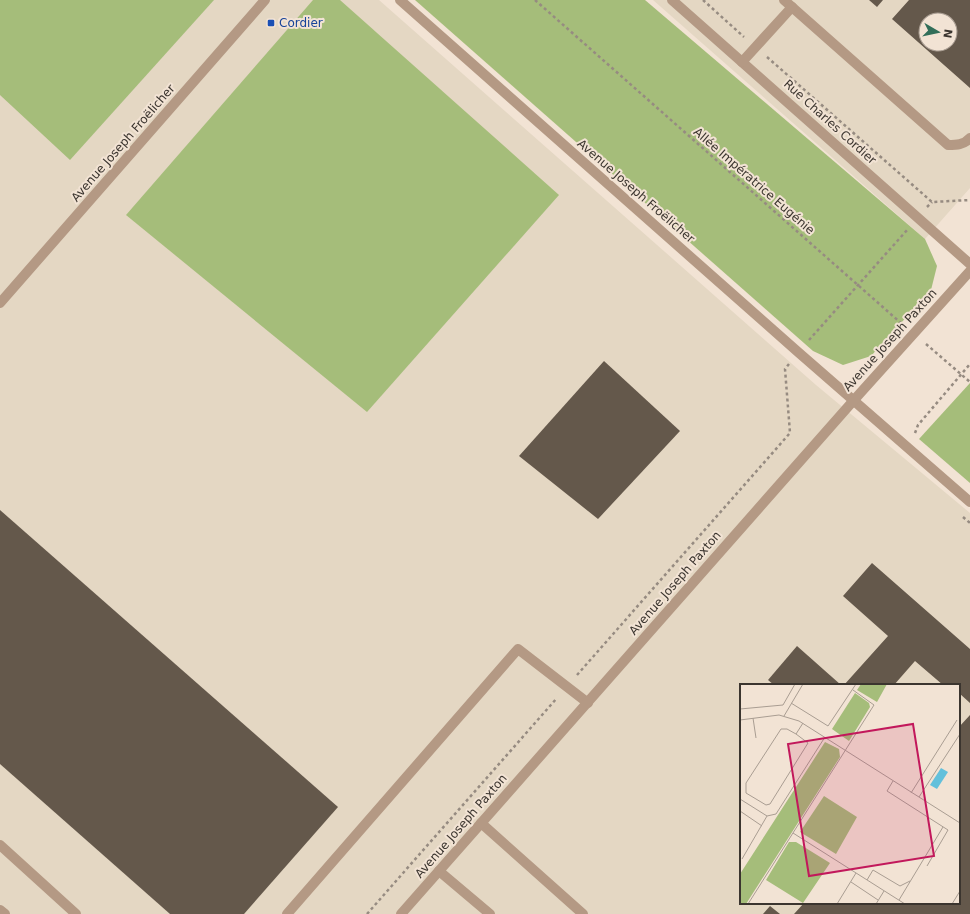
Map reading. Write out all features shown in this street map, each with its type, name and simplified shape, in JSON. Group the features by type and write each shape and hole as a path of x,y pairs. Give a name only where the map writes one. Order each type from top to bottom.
{"street":[{"name":"Avenue Joseph Froëlicher","path":"0,303 265,0"},
{"name":"Avenue Joseph Froëlicher","path":"400,0 970,502"},
{"name":"Rue Charles Cordier","path":"672,0 970,264"},
{"path":"784,0 948,145 957,145 967,142 970,138"},
{"path":"742,62 792,7"},
{"name":"Avenue Joseph Paxton","path":"401,914 913,333 970,271"},
{"path":"287,914 518,649 588,703"},
{"path":"481,823 583,914"},
{"path":"0,845 76,914"},
{"path":"439,871 490,914"},
{"path":"0,910 5,914"}],"path":[{"name":"Allée Impératrice Eugénie","path":"535,0 970,382"},
{"path":"703,0 932,202 970,200"},
{"path":"367,914 790,433 785,369 798,352 932,202"}],"shaded area":[{"path":"0,0 379,0 816,385 970,513 970,914 0,914"},
{"path":"653,0 970,0 970,188 925,239"}],"green space":[{"path":"0,0 214,0 70,160 0,95"},
{"path":"313,0 340,0 559,195 367,412 126,215"},
{"path":"415,0 645,0 925,239 937,266 931,290 871,356 843,365 813,351"},
{"path":"970,383 970,483 919,439"}],"building":[{"path":"869,0 883,0 877,7"},
{"path":"909,0 970,0 970,88 929,52 958,52 958,12 918,12 918,42 892,19"},
{"path":"604,361 680,431 598,519 519,456"},
{"path":"0,510 338,807 244,914 170,914 0,764"},
{"path":"872,563 970,649 970,703 960,694 960,684 942,684 915,661 895,684 845,684 888,636 843,596"},
{"path":"797,646 840,684 773,684 768,680"},
{"path":"970,715 970,914 794,914 803,904 960,904 960,726"},
{"path":"770,906 780,914 763,914"}],"place":[{"name":"Cordier","path":"271,23"}]}
